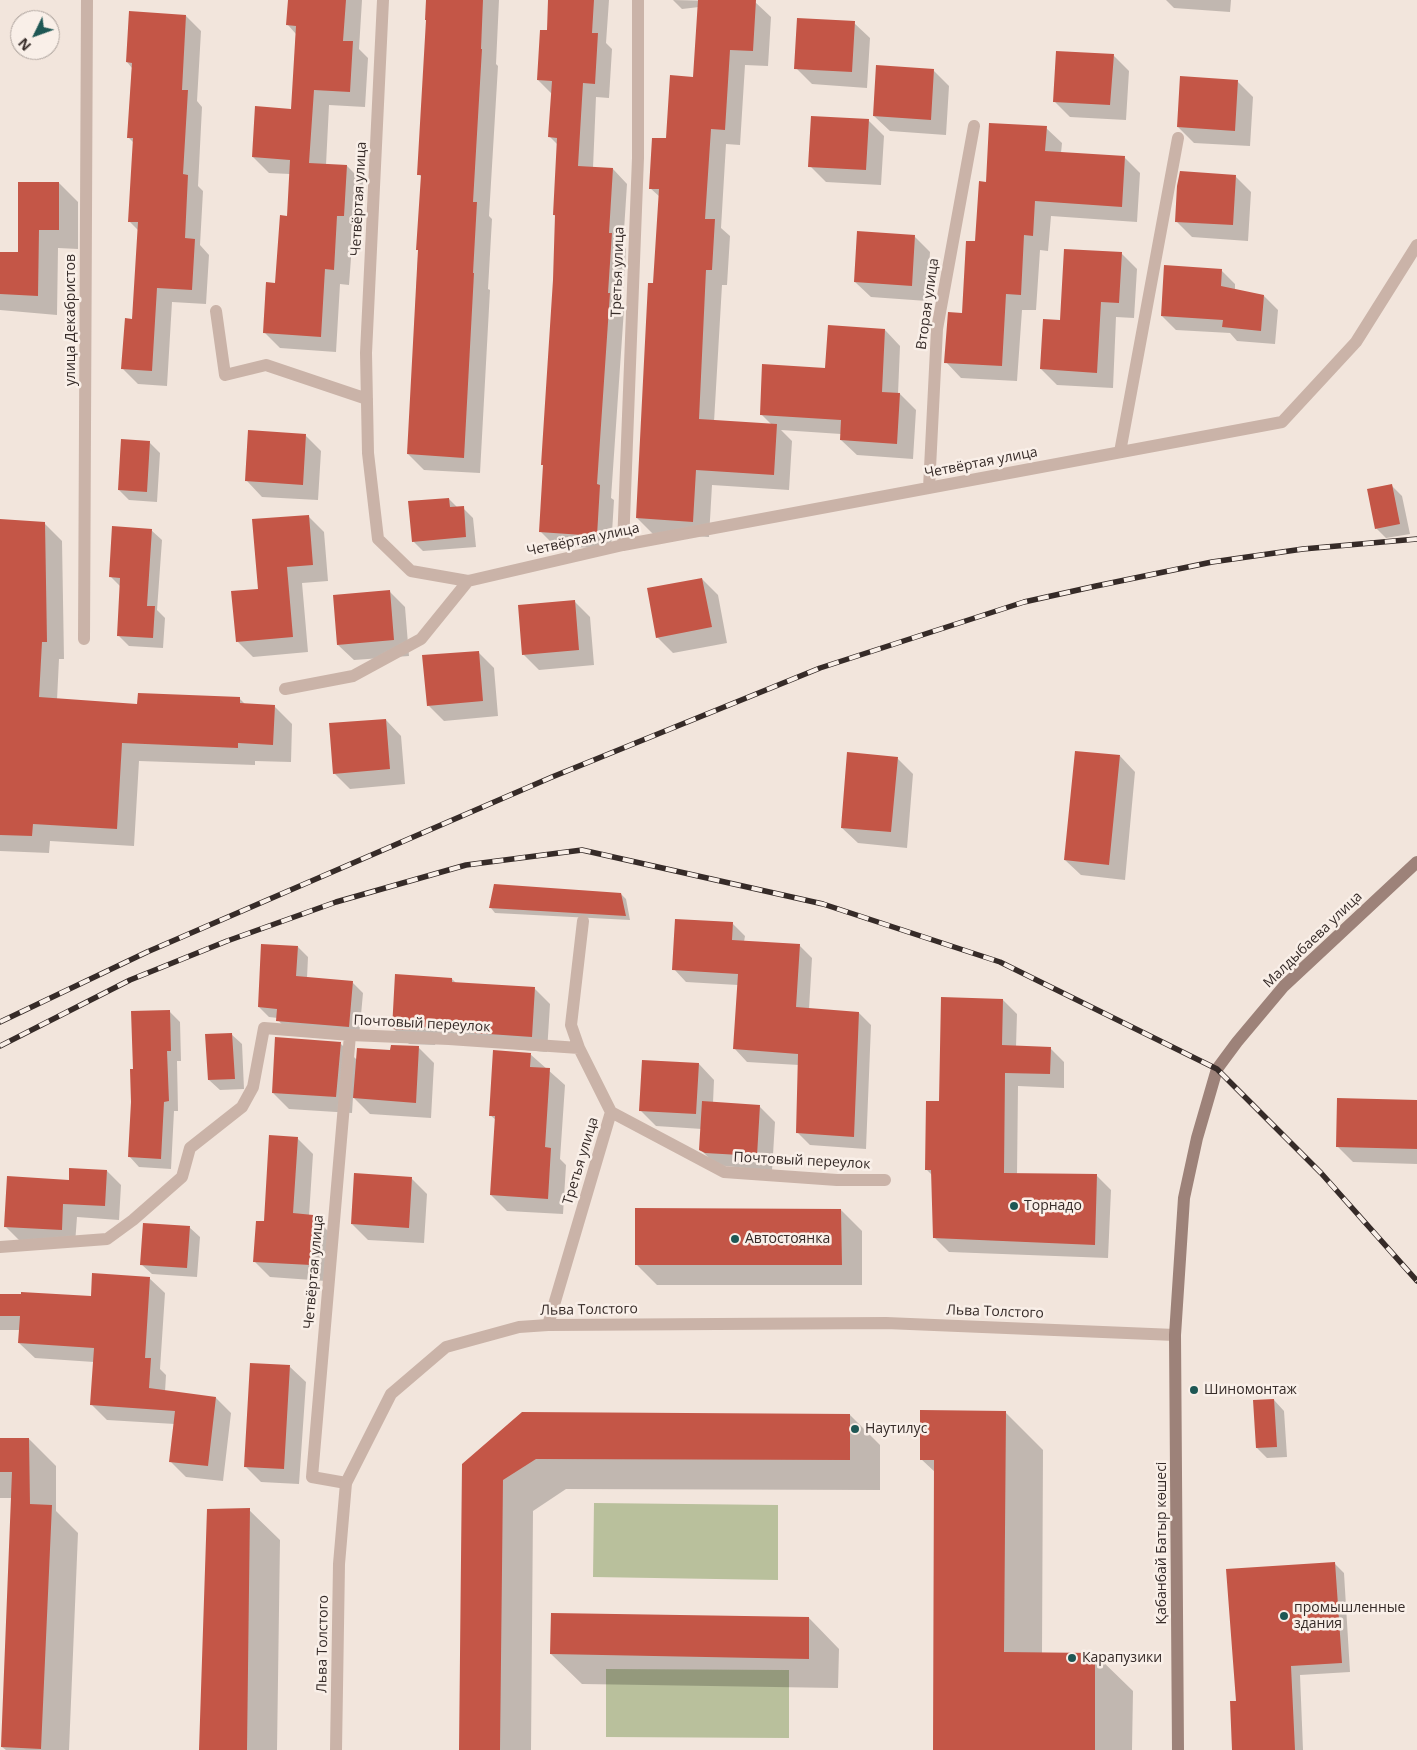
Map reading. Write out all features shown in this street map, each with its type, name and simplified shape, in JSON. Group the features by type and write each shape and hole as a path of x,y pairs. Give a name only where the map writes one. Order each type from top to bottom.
{"main road":[{"name":"Малдыбаева улица","path":"1175,1335 1184,1198 1197,1138 1217,1069 1284,986 1417,862"},
{"name":"Қабанбай Батыр көшесі","path":"1175,1335 1178,1750"}],"street":[{"name":"улица Декабристов","path":"84,639 88,0"},
{"name":"Четвёртая улица","path":"383,0 367,343 368,452 378,539 411,571 468,581 623,545 1282,422 1356,342 1417,245"},
{"name":"Третья улица","path":"623,545 638,158 638,0"},
{"name":"Вторая улица","path":"929,488 937,329 974,126"},
{"path":"1120,452 1178,138"},
{"path":"216,311 225,375 266,365 367,399"},
{"path":"285,689 353,676 421,639 468,581"},
{"name":"Третья улица","path":"548,1325 611,1112 579,1048 571,1025 583,921"},
{"name":"Почтовый переулок","path":"0,1247 107,1239 133,1220 182,1177 190,1148 242,1107 253,1087 264,1028 350,1035 449,1039 579,1048"},
{"name":"Четвёртая улица","path":"346,1483 312,1477 350,1035"},
{"name":"Почтовый переулок","path":"611,1112 724,1172 837,1180 885,1180"},
{"name":"Льва Толстого","path":"336,1750 339,1564 346,1483 391,1394 446,1348 519,1327 548,1325 886,1323 1175,1335"}],"green space":[{"path":"594,1503 778,1505 778,1580 593,1577"},
{"path":"606,1669 789,1670 789,1738 606,1737"}],"building":[{"path":"288,0 346,0 343,41 353,41 350,92 314,90 309,163 347,165 344,216 337,216 334,270 325,269 321,337 263,333 266,282 275,283 280,215 287,216 290,160 252,157 255,106 291,109 296,26 286,25"},
{"path":"426,0 483,0 473,202 477,202 464,458 407,454 418,250 416,250 421,175 417,175"},
{"path":"548,0 594,0 592,33 598,33 595,84 583,83 578,166 613,168 609,233 612,233 608,293 610,293 597,484 600,485 597,536 539,532 543,465 541,465 553,280 555,215 553,215 557,138 548,137 552,81 537,80 540,30 547,30"},
{"path":"698,0 756,0 753,51 730,50 725,130 711,129 705,219 715,219 712,270 706,270 699,419 777,424 774,475 696,470 693,522 636,518 648,283 653,283 659,189 649,189 652,138 666,138 670,75 693,77"},
{"path":"129,11 186,15 182,90 188,90 183,174 188,175 185,238 195,239 192,290 157,288 152,371 121,369 125,318 132,319 138,222 128,222 133,138 127,138 132,63 126,62"},
{"path":"797,18 855,21 852,72 794,69"},
{"path":"1056,51 1114,54 1110,105 1053,102"},
{"path":"876,65 934,69 931,120 873,116"},
{"path":"1180,76 1238,80 1235,131 1177,127"},
{"path":"811,116 869,119 866,170 808,167"},
{"path":"989,123 1047,126 1045,151 1125,156 1122,207 1035,201 1033,236 1024,235 1021,295 1006,294 1002,366 944,363 948,312 962,313 966,241 975,241 979,181 986,182"},
{"path":"1180,171 1236,175 1233,225 1175,222 1177,186"},
{"path":"18,182 59,182 59,230 39,230 38,296 0,294 0,252 18,252"},
{"path":"857,231 915,235 912,286 854,282"},
{"path":"1064,249 1122,252 1119,303 1101,302 1097,373 1040,369 1043,319 1060,320"},
{"path":"1164,265 1222,269 1221,286 1264,295 1261,331 1222,327 1223,320 1161,316"},
{"path":"828,325 885,329 882,392 900,393 897,444 840,440 841,420 760,415 762,364 825,368"},
{"path":"248,430 306,434 303,485 245,481"},
{"path":"121,439 150,441 147,492 118,490"},
{"path":"1392,484 1400,524 1375,529 1367,489"},
{"path":"449,498 450,507 464,506 466,537 412,542 408,501"},
{"path":"309,515 313,565 287,567 293,637 236,642 231,591 258,589 252,519"},
{"path":"0,519 45,522 47,642 42,642 39,697 137,704 138,693 240,697 240,703 275,705 273,745 238,743 238,748 122,743 117,829 33,824 32,836 0,835"},
{"path":"112,526 152,529 147,606 155,606 153,638 117,636 120,578 109,577"},
{"path":"702,578 712,627 656,638 647,588"},
{"path":"390,590 394,640 337,645 333,595"},
{"path":"575,600 579,650 522,655 518,605"},
{"path":"479,651 483,701 427,706 422,655"},
{"path":"386,719 390,769 333,774 329,723"},
{"path":"1075,751 1120,755 1109,865 1064,860"},
{"path":"847,752 898,757 891,832 841,828"},
{"path":"494,884 621,893 626,916 489,908"},
{"path":"675,919 733,922 732,940 800,944 796,1007 859,1012 854,1137 796,1133 798,1054 733,1049 738,974 672,970"},
{"path":"261,944 298,946 296,976 353,981 349,1027 276,1021 277,1009 258,1007"},
{"path":"395,974 452,978 452,982 535,987 532,1037 474,1033 474,1030 420,1027 420,1030 392,1029"},
{"path":"941,997 1003,999 1002,1045 1051,1047 1050,1074 1005,1073 1004,1173 1097,1174 1095,1245 933,1238 931,1170 925,1170 926,1101 939,1101"},
{"path":"170,1010 171,1051 167,1051 169,1101 164,1102 161,1159 128,1157 131,1102 130,1069 133,1069 131,1011"},
{"path":"232,1033 235,1079 208,1080 205,1034"},
{"path":"275,1037 341,1042 336,1097 272,1093"},
{"path":"391,1045 419,1046 416,1103 353,1098 357,1048 390,1050"},
{"path":"493,1050 531,1053 530,1067 550,1068 545,1147 551,1148 548,1199 490,1195 495,1116 489,1116"},
{"path":"642,1060 699,1063 696,1114 639,1111"},
{"path":"1337,1098 1417,1100 1417,1149 1336,1147"},
{"path":"702,1101 760,1105 757,1156 705,1153 699,1150"},
{"path":"269,1135 298,1137 293,1213 313,1215 311,1265 253,1262 256,1221 264,1221"},
{"path":"69,1168 107,1170 105,1206 63,1204 62,1230 4,1227 7,1176 69,1180"},
{"path":"354,1173 412,1177 409,1228 351,1224"},
{"name":"Автостоянка","path":"635,1208 841,1209 842,1265 635,1265"},
{"path":"143,1223 190,1226 187,1268 140,1265"},
{"path":"92,1273 150,1277 145,1358 151,1358 149,1388 216,1397 208,1466 169,1462 175,1411 90,1405 94,1348 18,1343 20,1316 0,1316 0,1294 21,1294 21,1292 91,1296"},
{"path":"250,1363 290,1365 284,1469 244,1467"},
{"path":"1274,1399 1277,1447 1256,1448 1253,1400"},
{"path":"920,1410 1006,1411 1004,1652 1095,1653 1095,1750 933,1750 934,1460 920,1460"},
{"path":"522,1412 850,1414 850,1460 536,1459 503,1480 500,1750 459,1750 462,1464"},
{"path":"0,1438 29,1438 30,1504 52,1505 41,1749 1,1747 12,1472 0,1472"},
{"path":"250,1508 247,1750 199,1750 207,1509"},
{"name":"промышленные здания","path":"1335,1562 1342,1663 1291,1666 1295,1750 1232,1750 1230,1701 1236,1701 1226,1569"},
{"path":"551,1613 809,1617 809,1659 550,1654"}],"railway":[{"path":"0,1022 147,952 552,777 820,668 1024,602 1096,586 1212,562 1303,549 1417,539"},
{"path":"0,1046 130,980 227,941 336,902 466,865 582,850 823,904 1000,962 1217,1069 1321,1173 1417,1281"}],"place":[{"name":"Торнадо","path":"1014,1206"},
{"name":"Автостоянка","path":"735,1239"},
{"name":"Шиномонтаж","path":"1194,1390"},
{"name":"Наутилус","path":"855,1429"},
{"name":"промышленные здания","path":"1284,1616"},
{"name":"Карапузики","path":"1072,1658"}]}
